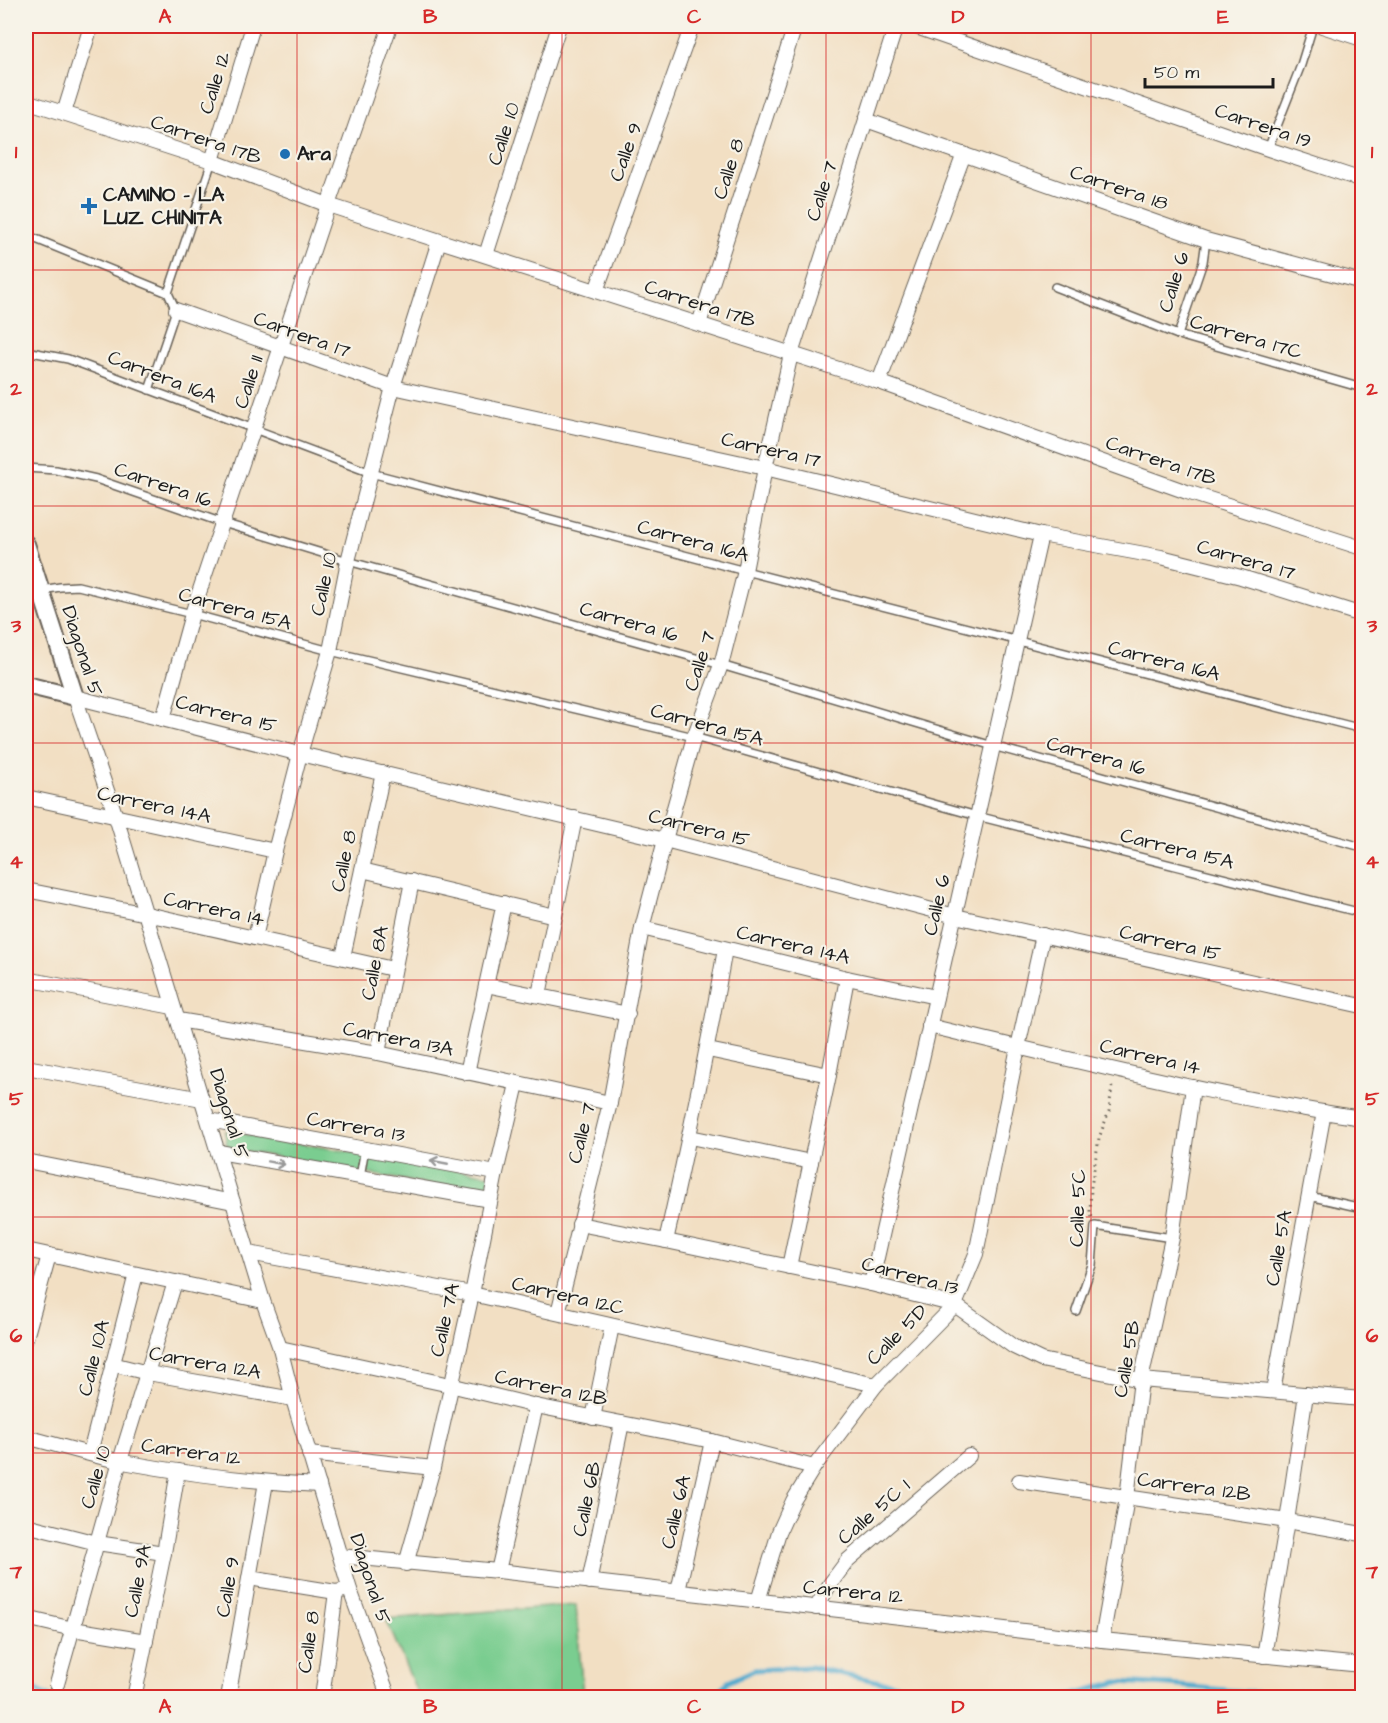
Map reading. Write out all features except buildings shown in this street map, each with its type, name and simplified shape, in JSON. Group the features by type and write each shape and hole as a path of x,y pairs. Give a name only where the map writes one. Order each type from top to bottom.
{"street":[{"path":"64,113 91,26"},
{"name":"Calle 12","path":"212,161 253,26"},
{"name":"Calle 11","path":"163,719 192,614 390,26"},
{"name":"Calle 10","path":"486,255 559,26"},
{"name":"Calle 9","path":"596,291 692,26"},
{"name":"Calle 8","path":"699,324 795,26"},
{"name":"Calle 7","path":"558,1313 610,1103 642,928 664,840 694,737 721,665 745,571 790,354 896,26"},
{"name":"Carrera 19","path":"913,26 1362,180"},
{"path":"1322,26 1362,39"},
{"name":"Carrera 17B","path":"26,101 212,161 328,205 879,382 1187,492 1362,548"},
{"name":"Carrera 18","path":"866,120 1206,240 1362,282"},
{"path":"879,382 964,154"},
{"name":"Calle 10","path":"255,938 300,754 330,651 348,561 393,387 440,241"},
{"name":"Carrera 17","path":"176,310 393,387 765,468 1041,535 1161,557 1240,577 1362,615"},
{"name":"Calle 6","path":"871,1284 1041,535"},
{"name":"Diagonal 5","path":"26,544 147,914 263,1300 280,1348 340,1556 343,1591 389,1698"},
{"name":"Carrera 15","path":"26,685 300,754 664,840 955,916 1362,1006"},
{"name":"Calle 8","path":"343,957 383,773"},
{"name":"Carrera 14A","path":"26,797 275,851"},
{"path":"539,995 575,818"},
{"path":"362,870 555,916"},
{"name":"Calle 8A","path":"378,1053 412,881"},
{"name":"Carrera 14","path":"26,890 147,914 393,969"},
{"path":"467,1073 504,903"},
{"name":"Carrera 14A","path":"642,928 847,978 936,996"},
{"name":"Calle 5D","path":"758,1601 779,1532 793,1501 814,1467 876,1384 955,1305 976,1254 1043,935"},
{"path":"666,1241 708,1050 725,949"},
{"path":"789,1267 847,978"},
{"name":"Carrera 13A","path":"26,979 176,1014 378,1053 610,1103"},
{"path":"486,985 627,1014"},
{"name":"Carrera 14","path":"930,1026 1193,1087 1362,1118"},
{"path":"708,1050 829,1075"},
{"path":"26,1067 202,1099"},
{"name":"Calle 7A","path":"406,1564 433,1468 517,1084"},
{"name":"Calle 5B","path":"1102,1640 1127,1498 1141,1380 1172,1238 1193,1087"},
{"name":"Calle 5A","path":"1273,1390 1324,1112"},
{"name":"Carrera 13","path":"209,1120 496,1173"},
{"path":"690,1137 811,1162"},
{"path":"219,1152 490,1200"},
{"path":"26,1161 233,1202"},
{"name":"Carrera 13","path":"579,1224 871,1284 955,1305 1014,1347 1041,1360 1141,1380 1273,1390 1362,1400"},
{"path":"26,1250 263,1300"},
{"name":"Carrera 12C","path":"249,1253 472,1294 876,1384"},
{"path":"26,1338 49,1255"},
{"name":"Calle 10A","path":"90,1453 136,1274"},
{"name":"Calle 10","path":"57,1684 120,1461 175,1282"},
{"path":"592,1418 612,1326"},
{"name":"Carrera 12B","path":"280,1348 536,1406 712,1441 814,1467"},
{"name":"Carrera 12A","path":"112,1364 148,1374 293,1399"},
{"path":"1264,1656 1306,1394"},
{"path":"498,1571 536,1406"},
{"name":"Calle 6B","path":"589,1582 622,1423"},
{"name":"Carrera 12","path":"26,1437 120,1461 178,1471 266,1482 319,1485"},
{"name":"Calle 6A","path":"678,1591 712,1441"},
{"path":"309,1454 433,1468"},
{"name":"Calle 5C 1","path":"816,1608 848,1560 969,1456"},
{"name":"Calle 9A","path":"134,1698 164,1553 178,1471"},
{"name":"Carrera 12B","path":"1019,1481 1362,1534"},
{"name":"Calle 9","path":"228,1698 266,1482"},
{"path":"26,1525 97,1543 164,1553"},
{"name":"Carrera 12","path":"340,1556 498,1571 1102,1640 1362,1665"},
{"path":"249,1578 343,1591"},
{"name":"Calle 8","path":"322,1698 343,1591"},
{"path":"26,1618 73,1629 146,1641"}],"lane":[{"path":"1268,149 1301,65 1313,26"},
{"name":"Calle 12","path":"168,293 212,161"},
{"path":"26,235 168,293 176,310 149,390"},
{"name":"Calle 6","path":"1178,335 1203,262 1206,240"},
{"name":"Carrera 17C","path":"1055,287 1178,335 1362,388"},
{"name":"Carrera 16A","path":"26,351 68,359 371,473 1362,729"},
{"name":"Carrera 16","path":"26,468 56,470 96,479 223,523 348,561 721,665 993,746 1362,847"},
{"name":"Carrera 15A","path":"41,590 78,586 330,651 694,737 977,816 1362,913"},
{"path":"360,1178 365,1148"},
{"path":"1309,1196 1362,1208"},
{"path":"1095,1226 1172,1238"},
{"name":"Calle 5C","path":"1076,1311 1092,1265 1095,1226"}],"path":[{"name":"Calle 5C","path":"1095,1226 1090,1213 1091,1187 1099,1138 1109,1111 1114,1069"}],"green space":[{"path":"225,1131 491,1175 486,1195 227,1148"},
{"path":"576,1605 583,1697 419,1697 386,1619"}],"waterway":[{"path":"710,1698 728,1682 754,1670 810,1667 881,1682 1010,1698"},
{"path":"1051,1698 1118,1682 1270,1694 1362,1689"},
{"path":"26,1684 51,1698"}],"place":[{"name":"Ara","path":"285,154"},
{"name":"CAMINO - LA LUZ CHINITA","path":"89,206"}]}
